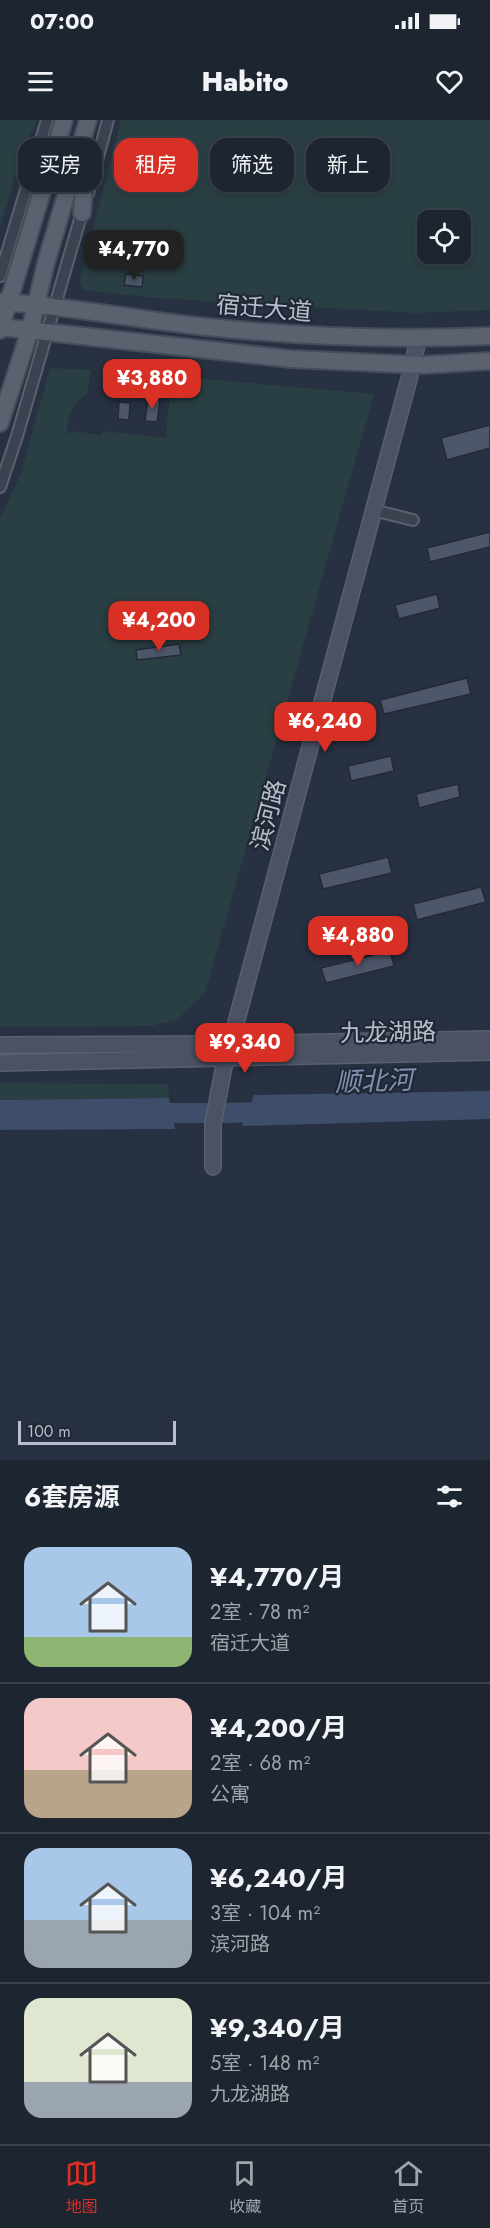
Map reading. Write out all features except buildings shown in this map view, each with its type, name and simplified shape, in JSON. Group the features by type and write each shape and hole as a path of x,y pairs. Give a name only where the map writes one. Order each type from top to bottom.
{"main road":[{"path":"0,328 4,302 34,220 64,120"},
{"path":"83,138 88,120"},
{"path":"1,421 30,330 67,192"},
{"path":"82,213 84,192"},
{"path":"34,220 40,230 57,227"},
{"name":"宿迁大道","path":"4,302 207,327 306,336 418,338 490,336"},
{"name":"宿迁大道","path":"0,328 291,358 413,364 490,361"},
{"path":"0,401 1,421"}],"street":[{"path":"0,276 47,120"},
{"path":"0,487 55,308 108,120"},
{"name":"滨河路","path":"213,1167 213,1124 228,1051 413,364 418,338"},
{"path":"373,510 413,520"},
{"name":"九龙湖路","path":"0,1063 490,1039"},
{"name":"九龙湖路","path":"0,1046 228,1051 490,1052"}],"green space":[{"path":"0,120 37,120 29,138 18,138 18,166 0,227"},
{"path":"121,120 490,120 490,310 416,313 156,298 84,290 80,284 114,147 114,192 198,192 198,138 116,138"},
{"path":"50,368 91,370 87,394 71,411 67,434 73,431 101,435 102,431 166,438 171,396 176,382 181,377 374,394 205,993 178,1019 151,1026 0,1027 0,519 21,473"},
{"path":"0,1083 168,1084 169,1098 0,1100"}],"water":[{"path":"490,1091 490,1119 242,1126 254,1095"},
{"path":"169,1098 175,1129 0,1130 0,1100"}],"waterway":[{"name":"顺北河","path":"224,1113 273,1112"},
{"name":"顺北河","path":"147,1113 205,1113"}]}
